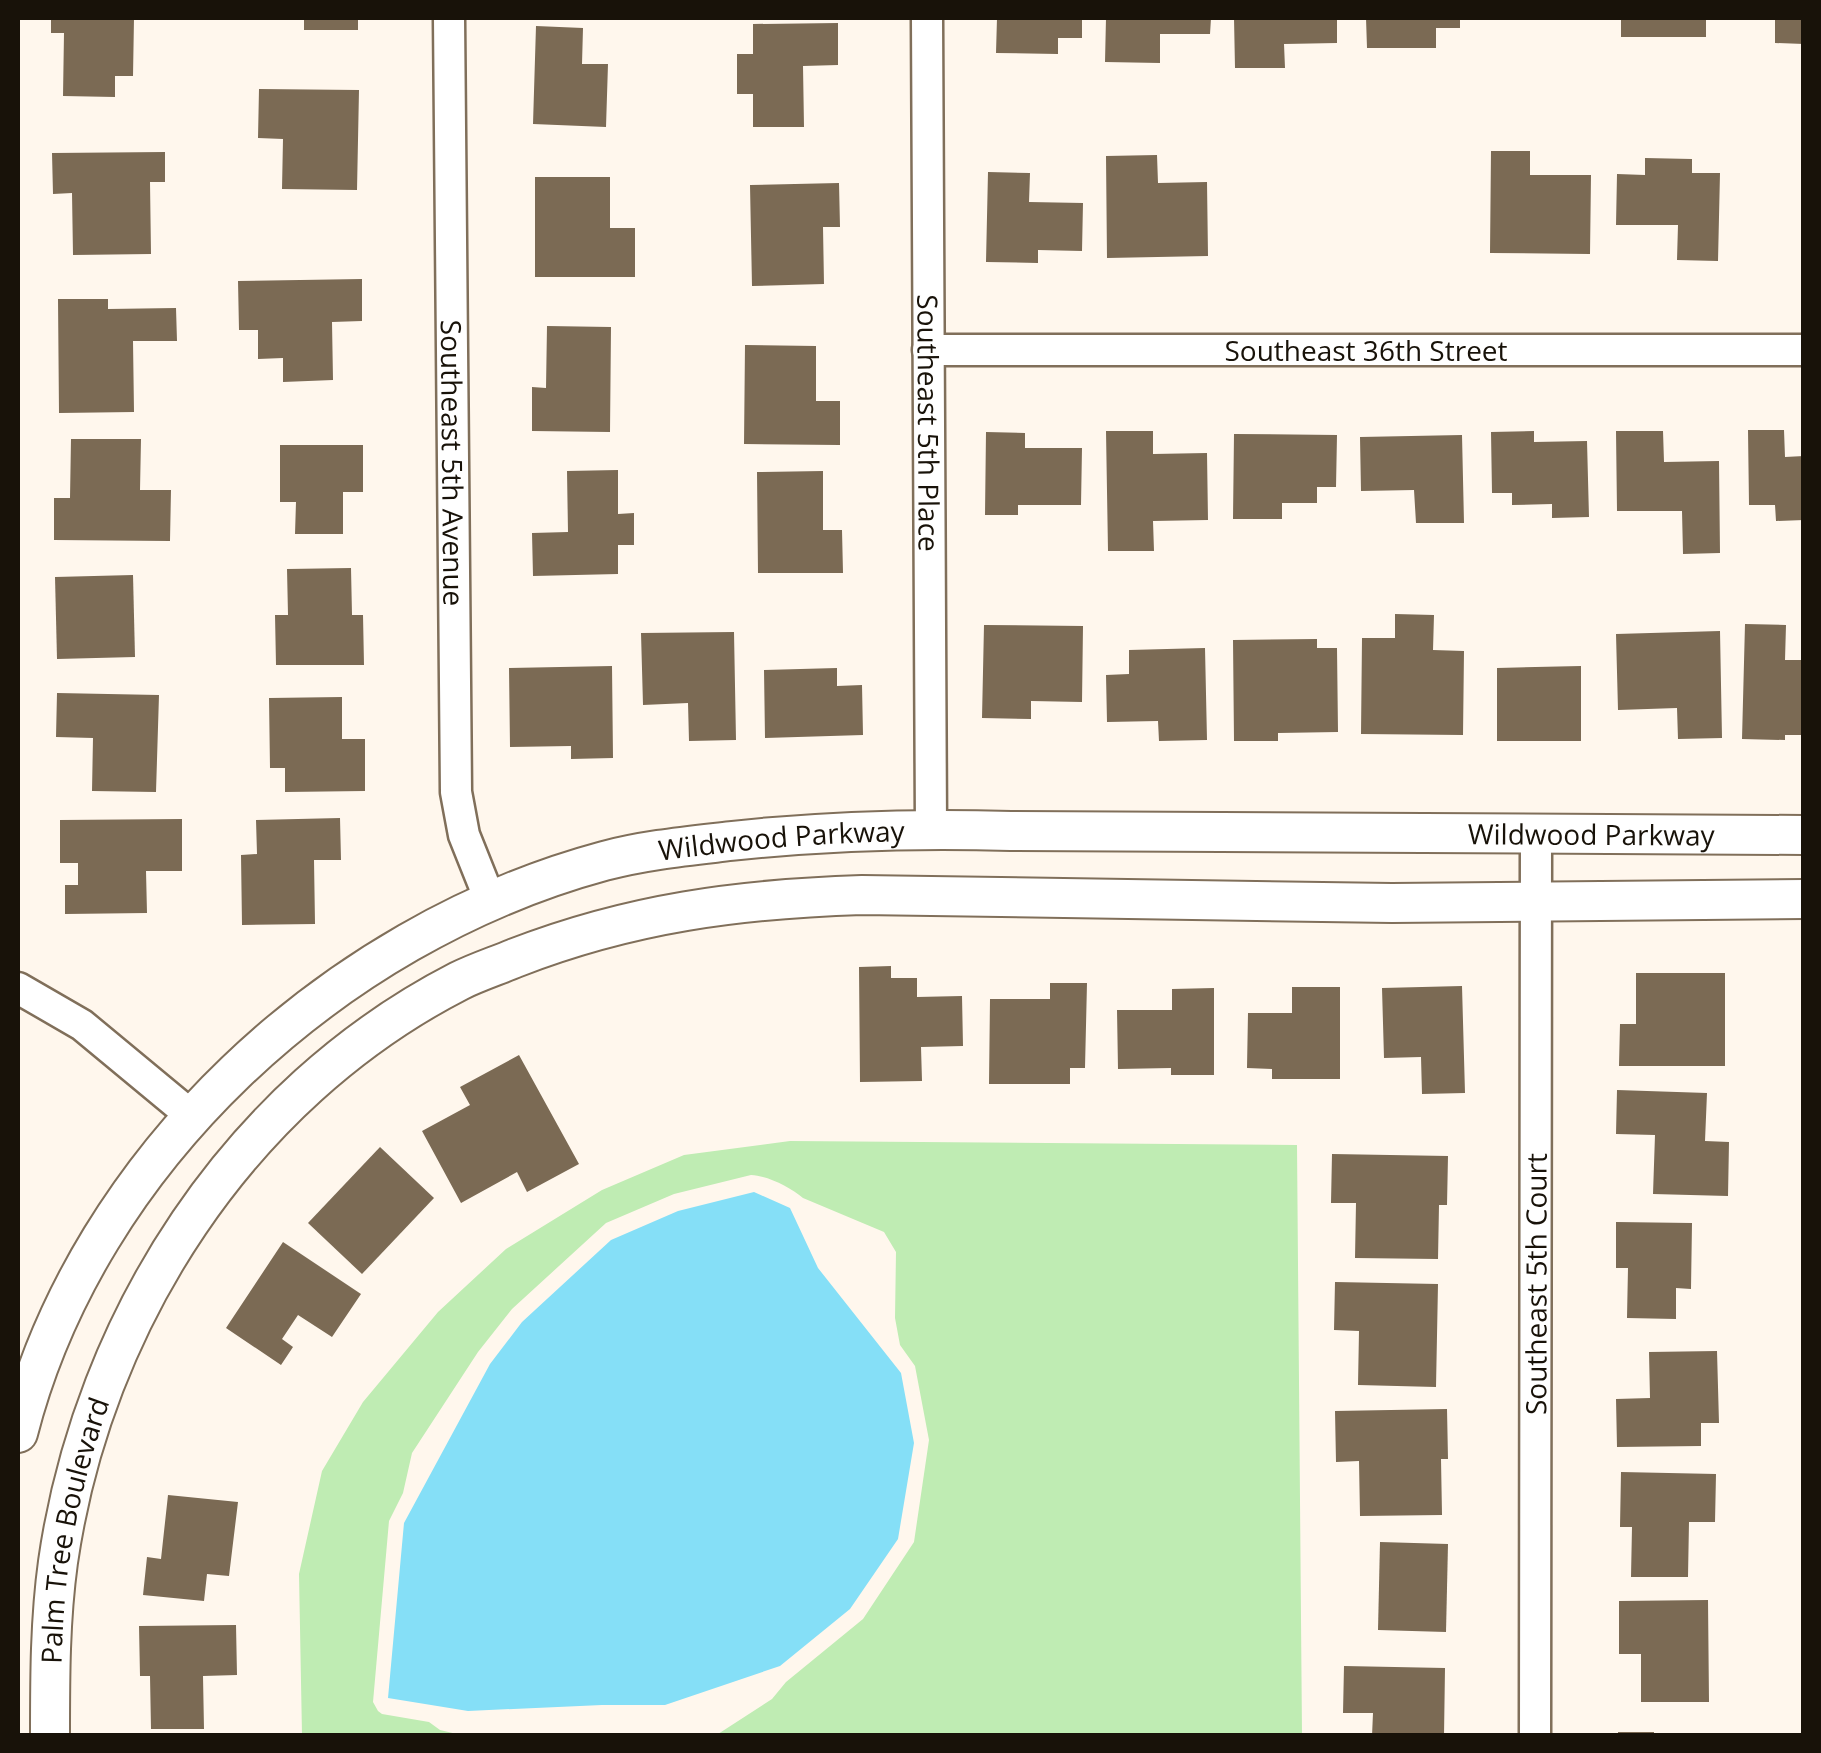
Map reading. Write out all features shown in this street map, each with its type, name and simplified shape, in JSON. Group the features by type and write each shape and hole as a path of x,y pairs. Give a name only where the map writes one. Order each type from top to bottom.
{"street":[{"name":"Southeast 5th Avenue","path":"448,18 456,792 464,835 490,900"},
{"name":"Southeast 5th Place","path":"927,18 931,828"},
{"name":"Southeast 36th Street","path":"928,350 1804,350"},
{"name":"Wildwood Parkway","path":"18,1424 90,1257 124,1202 193,1117 278,1034 344,982 440,924 547,878 671,848 811,832 931,828 1010,832 1804,835"},
{"name":"Southeast 5th Court","path":"1535,1736 1536,834"},
{"name":"Wildwood Parkway","path":"126,1333 161,1265 207,1196 258,1136 311,1084 368,1038 462,979 546,946 623,924 702,907 862,894 1392,903 1804,899"},
{"path":"18,988 82,1026 193,1117"},
{"name":"Palm Tree Boulevard","path":"50,1736 50,1644 72,1486 95,1410 126,1333"}],"green space":[{"path":"790,1141 1297,1145 1302,1735 712,1735 772,1699 786,1682 863,1619 914,1542 929,1440 915,1366 900,1345 895,1318 896,1252 884,1232 803,1198 779,1183 751,1175 674,1194 606,1223 512,1309 478,1352 412,1453 403,1493 389,1521 373,1702 382,1714 429,1722 440,1730 461,1735 302,1735 299,1574 322,1471 363,1402 438,1312 506,1249 602,1190 684,1155"}],"water":[{"path":"754,1192 790,1208 818,1268 901,1373 914,1443 898,1539 850,1609 780,1666 665,1705 468,1711 388,1698 404,1523 490,1364 522,1322 611,1240 678,1211"}],"building":[{"path":"51,18 134,18 133,76 115,76 115,97 63,96 64,33 51,33"},
{"path":"304,18 358,18 358,30 304,30"},
{"path":"997,18 1082,18 1082,38 1058,38 1058,54 996,53"},
{"path":"1106,18 1211,18 1210,34 1160,34 1160,63 1105,62"},
{"path":"1234,18 1337,18 1337,43 1284,44 1285,68 1235,68"},
{"path":"1366,18 1460,18 1460,28 1436,28 1436,48 1367,48"},
{"path":"1621,18 1706,18 1706,37 1621,37"},
{"path":"1775,18 1804,18 1804,44 1775,43"},
{"path":"838,23 838,65 803,66 804,127 753,127 753,94 737,94 737,54 753,54 753,24"},
{"path":"536,26 583,28 582,64 608,64 606,127 533,124"},
{"path":"259,89 359,90 357,190 282,189 283,139 258,138"},
{"path":"1491,151 1530,151 1530,175 1591,175 1590,254 1490,253"},
{"path":"165,152 165,182 150,182 151,254 73,255 72,193 53,194 52,153"},
{"path":"1157,155 1158,183 1207,182 1208,256 1107,258 1106,156"},
{"path":"1645,158 1692,159 1692,173 1720,173 1718,261 1677,260 1678,225 1616,225 1617,174 1645,175"},
{"path":"988,172 1030,173 1029,202 1083,203 1082,251 1038,250 1038,263 986,262"},
{"path":"535,177 610,177 610,228 635,228 635,277 535,277"},
{"path":"839,183 840,227 823,227 824,284 752,286 750,185"},
{"path":"362,279 362,321 332,322 333,380 283,382 283,358 258,359 258,330 239,330 238,281"},
{"path":"58,299 108,299 108,309 176,308 177,341 133,341 134,412 59,413"},
{"path":"547,326 611,327 610,432 532,431 532,387 546,388"},
{"path":"745,345 816,346 816,401 840,401 840,445 744,444"},
{"path":"1748,430 1784,430 1785,457 1804,456 1804,520 1776,521 1775,505 1749,505"},
{"path":"1106,431 1153,431 1153,454 1207,453 1208,520 1153,521 1154,551 1108,551"},
{"path":"1534,431 1534,442 1587,441 1589,517 1552,518 1552,504 1512,505 1512,493 1492,493 1491,432"},
{"path":"1616,431 1663,431 1664,462 1719,461 1720,553 1683,554 1682,511 1617,511"},
{"path":"986,432 1025,433 1025,448 1082,448 1081,505 1018,505 1018,515 985,515"},
{"path":"1234,434 1337,435 1336,487 1317,487 1317,503 1282,503 1282,519 1233,519"},
{"path":"1462,435 1464,523 1416,523 1414,490 1361,491 1360,437"},
{"path":"71,439 141,439 140,490 171,490 170,541 54,540 54,498 70,498"},
{"path":"280,445 363,445 363,492 343,492 343,534 295,534 296,502 280,502"},
{"path":"618,470 618,514 634,513 634,545 618,545 618,574 533,576 532,533 568,532 567,471"},
{"path":"823,471 823,530 842,530 843,573 758,573 757,472"},
{"path":"351,568 352,615 363,615 364,665 276,665 275,615 288,615 287,569"},
{"path":"133,575 135,657 57,659 55,577"},
{"path":"1395,614 1434,615 1433,650 1464,651 1463,735 1361,734 1362,638 1395,638"},
{"path":"1745,624 1786,625 1785,660 1804,660 1804,735 1785,735 1785,740 1742,739"},
{"path":"984,625 1083,626 1082,702 1031,701 1031,719 982,718"},
{"path":"1720,631 1722,738 1678,739 1677,708 1618,710 1616,634"},
{"path":"734,632 736,740 689,741 688,703 643,705 641,633"},
{"path":"1317,639 1317,648 1337,648 1338,732 1278,733 1278,741 1234,741 1233,640"},
{"path":"1205,648 1207,740 1159,741 1158,721 1107,722 1106,675 1129,674 1129,650"},
{"path":"612,666 613,758 571,759 571,746 510,747 509,668"},
{"path":"1581,666 1581,741 1497,741 1497,668"},
{"path":"837,668 837,686 862,685 863,735 765,738 764,670"},
{"path":"57,693 159,695 156,792 92,791 93,738 56,737"},
{"path":"342,697 342,739 365,739 365,791 285,792 285,768 270,768 269,698"},
{"path":"340,818 341,860 314,860 315,924 242,925 241,855 257,854 256,820"},
{"path":"182,819 182,871 146,871 147,913 65,914 65,885 78,885 78,863 60,863 60,820"},
{"path":"891,966 891,978 917,978 917,997 962,996 963,1046 921,1047 922,1081 860,1082 859,967"},
{"path":"1636,973 1725,973 1725,1066 1619,1066 1620,1024 1636,1024"},
{"path":"1050,983 1087,983 1085,1068 1070,1068 1070,1084 989,1084 990,999 1050,999"},
{"path":"1462,986 1465,1093 1422,1094 1421,1057 1384,1058 1382,988"},
{"path":"1292,987 1340,987 1340,1079 1272,1079 1272,1069 1247,1068 1248,1013 1292,1013"},
{"path":"1214,988 1214,1075 1171,1075 1171,1068 1118,1069 1117,1010 1172,1010 1172,989"},
{"path":"519,1055 579,1164 527,1192 517,1172 461,1203 422,1131 470,1105 460,1087"},
{"path":"1617,1090 1707,1093 1705,1141 1729,1142 1728,1196 1653,1194 1655,1135 1616,1134"},
{"path":"380,1147 434,1198 362,1274 308,1223"},
{"path":"1332,1154 1448,1156 1447,1205 1439,1205 1438,1259 1355,1258 1356,1203 1331,1203"},
{"path":"1616,1222 1692,1223 1691,1289 1676,1288 1676,1319 1627,1318 1628,1268 1616,1268"},
{"path":"283,1242 361,1294 332,1337 298,1315 282,1339 293,1347 281,1365 226,1328"},
{"path":"1335,1282 1438,1284 1436,1387 1358,1385 1359,1331 1334,1330"},
{"path":"1717,1351 1719,1423 1701,1423 1701,1446 1617,1447 1616,1399 1650,1398 1649,1352"},
{"path":"1447,1409 1448,1459 1441,1459 1442,1515 1360,1516 1359,1461 1336,1462 1335,1411"},
{"path":"1621,1472 1716,1474 1715,1522 1689,1522 1688,1577 1631,1577 1632,1527 1620,1527"},
{"path":"168,1495 238,1502 229,1576 207,1574 204,1601 143,1595 147,1557 161,1559"},
{"path":"1380,1542 1448,1544 1446,1632 1378,1630"},
{"path":"1708,1600 1709,1702 1641,1702 1641,1654 1619,1654 1619,1601"},
{"path":"236,1625 237,1675 203,1676 204,1729 151,1729 150,1676 140,1676 139,1626"},
{"path":"1344,1666 1445,1668 1444,1736 1372,1736 1373,1713 1343,1713"},
{"path":"1618,1732 1654,1732 1654,1736 1618,1736"}]}
